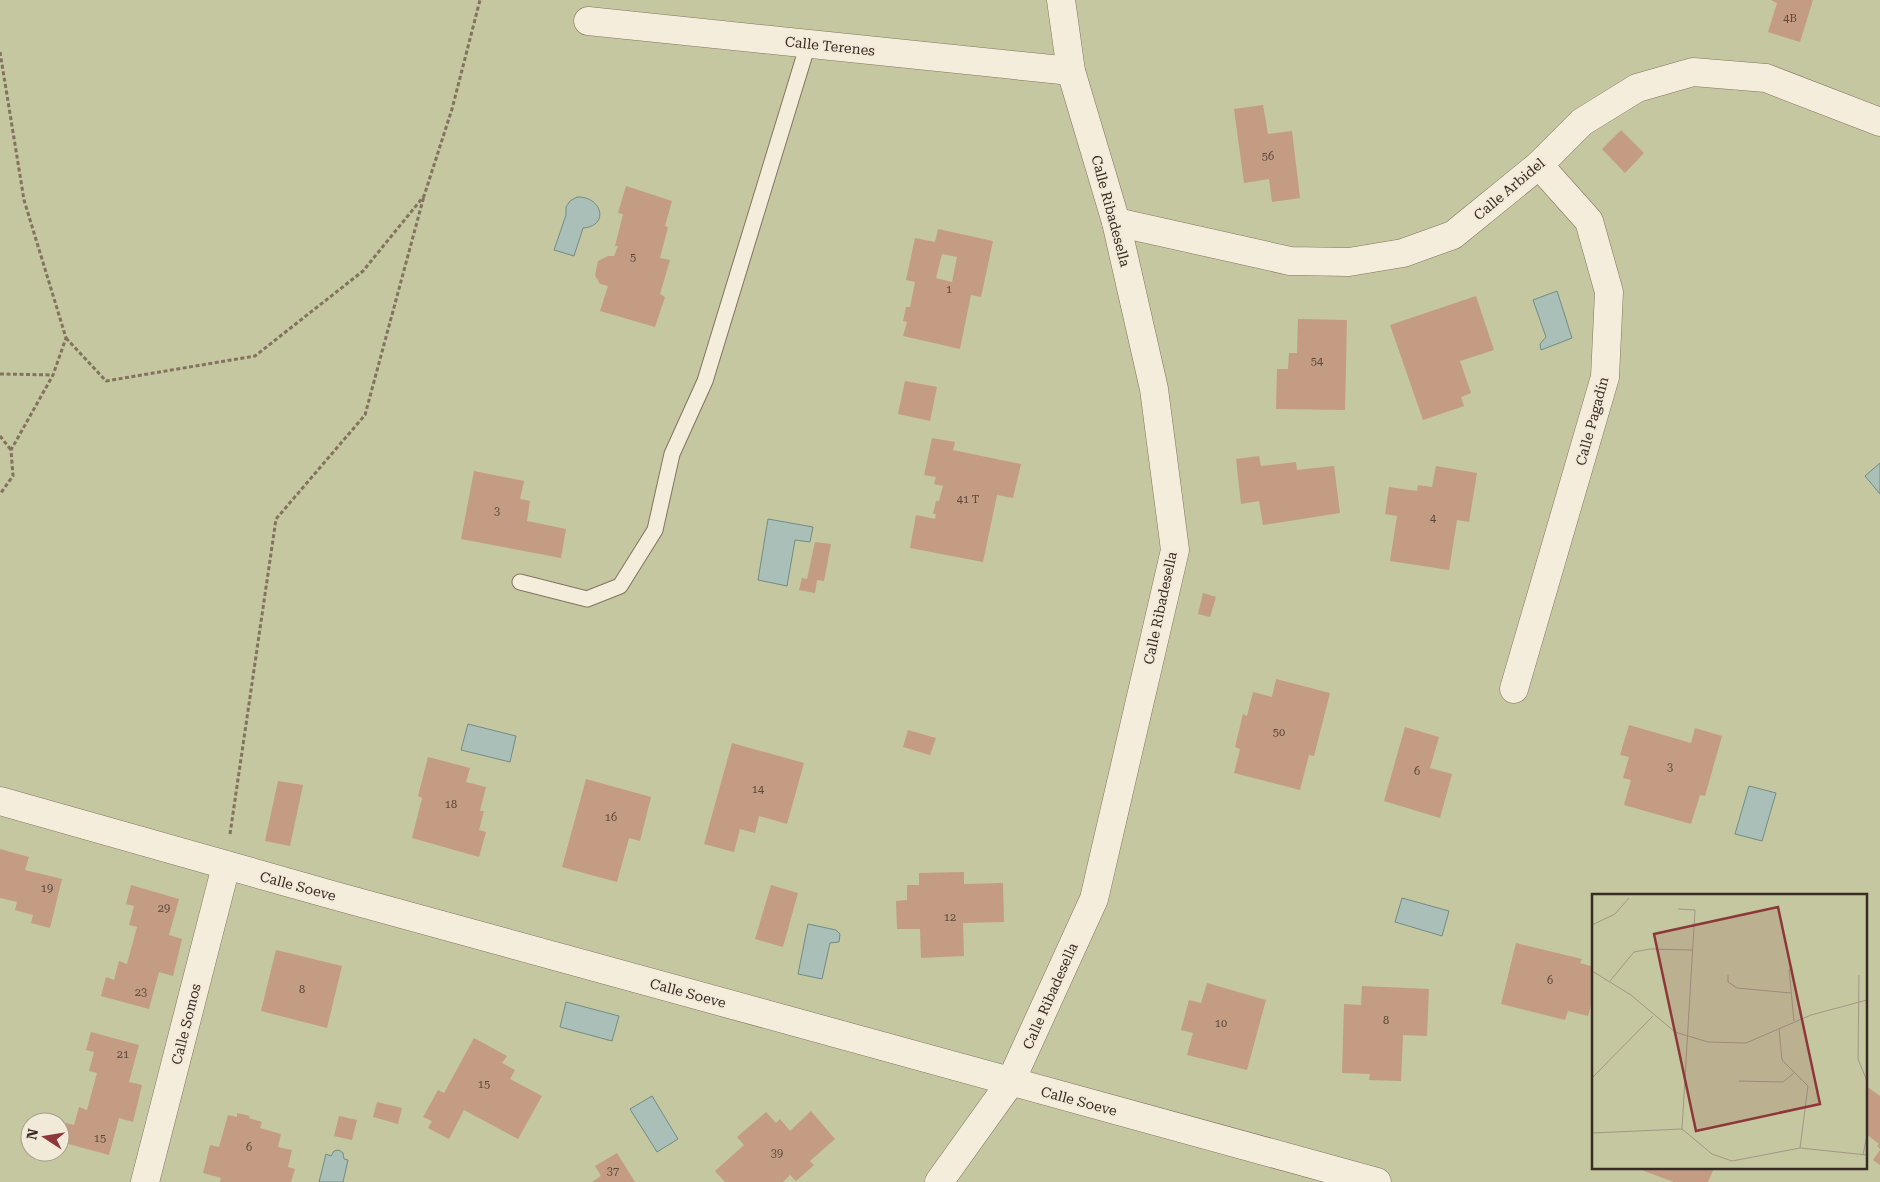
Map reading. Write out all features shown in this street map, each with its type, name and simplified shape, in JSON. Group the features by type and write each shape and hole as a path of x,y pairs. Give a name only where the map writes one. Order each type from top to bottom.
{"street":[{"name":"Calle Ribadesella","path":"939,1182 1010,1083 1094,899 1174,550 1154,389 1116,222 1072,71 1061,0"},
{"name":"Calle Terenes","path":"588,21 1072,71"},
{"name":"Calle Arbidel","path":"1116,222 1290,261 1349,262 1403,254 1453,235 1539,165 1582,122 1629,92 1693,72 1766,78 1880,122"},
{"name":"Calle Pagadín","path":"1514,689 1605,377 1609,292 1589,221 1539,165"},
{"name":"Calle Soeve","path":"0,801 226,866 1010,1083 1378,1182"},
{"name":"Calle Somos","path":"145,1182 226,866"}],"lane":[{"path":"520,582 587,600 620,586 655,530 672,454 704,381 808,44"}],"path":[{"path":"226,866 276,519 365,415 424,196 452,109 480,0"},
{"path":"0,52 24,200 66,338 106,381 255,356 363,271 424,196"},
{"path":"0,494 13,476 11,450 53,375 66,338"},
{"path":"0,374 53,375"},
{"path":"0,436 11,450"}],"green space":[{"path":"0,0 1880,0 1880,1182 0,1182"}],"water":[{"path":"577,197 592,201 600,211 600,217 592,226 583,228 574,256 554,250 566,215 566,207 570,201"},
{"path":"1557,291 1572,338 1541,350 1540,344 1546,337 1533,300"},
{"path":"1880,463 1880,494 1865,476"},
{"path":"768,519 813,527 810,542 795,540 787,586 758,580"},
{"path":"468,724 516,736 510,762 461,750"},
{"path":"1749,786 1776,793 1762,841 1735,834"},
{"path":"1402,898 1449,911 1442,936 1395,922"},
{"path":"808,924 836,930 840,934 839,942 830,943 822,979 798,974"},
{"path":"566,1002 619,1016 612,1041 560,1027"},
{"path":"652,1096 678,1139 657,1152 630,1109"},
{"path":"339,1150 343,1153 344,1159 348,1160 343,1182 319,1182 326,1154 331,1156 334,1151"}],"building":[{"path":"1771,0 1813,0 1800,42 1768,32 1777,3"},
{"path":"1263,105 1268,134 1292,131 1300,198 1272,202 1269,179 1244,183 1234,109"},
{"path":"1621,130 1644,153 1625,173 1602,149"},
{"path":"626,186 672,201 665,226 668,227 660,258 670,260 660,294 665,297 655,327 600,311 608,286 600,284 595,275 598,261 608,256 614,256 618,246 615,246 623,214 618,213"},
{"path":"938,229 993,241 981,297 971,295 960,349 903,336 907,322 903,321 906,307 910,307 915,282 906,280 915,238 935,242","holes":["942,254 957,257 952,282 936,278"]},
{"path":"1476,296 1494,350 1460,361 1471,393 1461,397 1464,406 1423,420 1390,325"},
{"path":"1298,319 1347,320 1345,410 1276,409 1277,369 1288,369 1289,353 1297,353"},
{"path":"905,381 937,387 930,421 898,414"},
{"path":"932,438 955,442 953,450 1021,464 1013,498 997,495 983,562 910,548 916,515 935,519 936,514 933,514 936,501 939,501 943,486 934,484 936,477 924,475"},
{"path":"1259,456 1261,466 1296,462 1297,470 1334,466 1340,513 1263,525 1259,501 1241,504 1236,459"},
{"path":"1436,466 1477,473 1469,522 1457,520 1449,570 1390,561 1397,516 1385,514 1389,487 1417,491 1418,485 1432,487"},
{"path":"474,471 524,481 520,499 530,501 527,521 566,529 561,558 461,539"},
{"path":"815,542 831,544 824,581 817,580 815,593 799,590 802,578 807,579"},
{"path":"1203,593 1216,597 1210,617 1198,614"},
{"path":"1276,679 1330,693 1314,756 1309,755 1300,790 1234,773 1240,749 1235,747 1243,714 1247,716 1253,692 1272,697"},
{"path":"1629,725 1691,743 1695,728 1722,736 1705,796 1700,795 1691,824 1624,805 1631,780 1623,778 1629,757 1620,755"},
{"path":"1405,727 1439,737 1430,768 1452,774 1440,818 1384,801"},
{"path":"908,730 936,738 930,755 903,747"},
{"path":"732,743 804,763 787,824 759,816 755,833 740,829 734,852 704,844"},
{"path":"428,757 470,768 466,782 486,787 480,811 484,811 479,830 486,832 479,857 412,838 422,798 418,796"},
{"path":"586,779 651,797 640,841 629,838 617,882 562,867"},
{"path":"278,781 303,785 290,846 265,841"},
{"path":"0,849 29,857 25,870 62,879 50,928 31,923 33,915 15,910 17,902 0,898"},
{"path":"964,872 964,884 1003,883 1004,922 963,923 964,956 921,958 920,929 897,929 896,901 907,900 907,885 919,885 919,873"},
{"path":"131,885 179,899 169,935 182,939 173,976 159,972 149,1009 101,996 106,977 114,980 119,961 127,964 137,927 129,925 134,906 126,904"},
{"path":"771,885 798,893 783,947 755,939"},
{"path":"1516,943 1582,959 1580,963 1592,966 1592,1001 1588,1016 1568,1011 1565,1020 1501,1004"},
{"path":"276,950 342,966 327,1028 261,1011"},
{"path":"1207,983 1266,1000 1247,1070 1187,1055 1193,1033 1181,1030 1189,1000 1201,1003"},
{"path":"1362,986 1429,989 1427,1036 1403,1035 1401,1081 1369,1080 1370,1074 1342,1073 1344,1004 1361,1005"},
{"path":"91,1032 139,1045 129,1082 142,1085 133,1122 119,1118 109,1155 70,1144 70,1124 74,1125 79,1107 87,1110 97,1073 89,1071 94,1052 86,1050"},
{"path":"474,1038 507,1056 502,1063 515,1070 510,1079 542,1096 518,1139 464,1110 449,1139 428,1128 432,1121 423,1117 438,1090 444,1093"},
{"path":"1868,1087 1880,1096 1880,1149 1877,1146 1879,1144 1868,1136"},
{"path":"377,1102 402,1108 398,1124 373,1117"},
{"path":"811,1111 835,1139 810,1161 814,1165 796,1181 790,1175 783,1182 725,1182 715,1171 744,1145 737,1137 766,1112 776,1123 780,1119 790,1131"},
{"path":"237,1113 250,1116 249,1118 262,1122 260,1128 281,1134 278,1147 292,1150 288,1167 295,1169 291,1182 220,1182 221,1178 203,1173 210,1145 219,1147 228,1115 237,1117"},
{"path":"339,1116 357,1120 352,1140 334,1136"},
{"path":"1880,1150 1880,1165 1873,1160"},
{"path":"617,1153 635,1182 592,1182 601,1176 595,1166"},
{"path":"1713,1170 1708,1182 1674,1182 1644,1171"}]}
